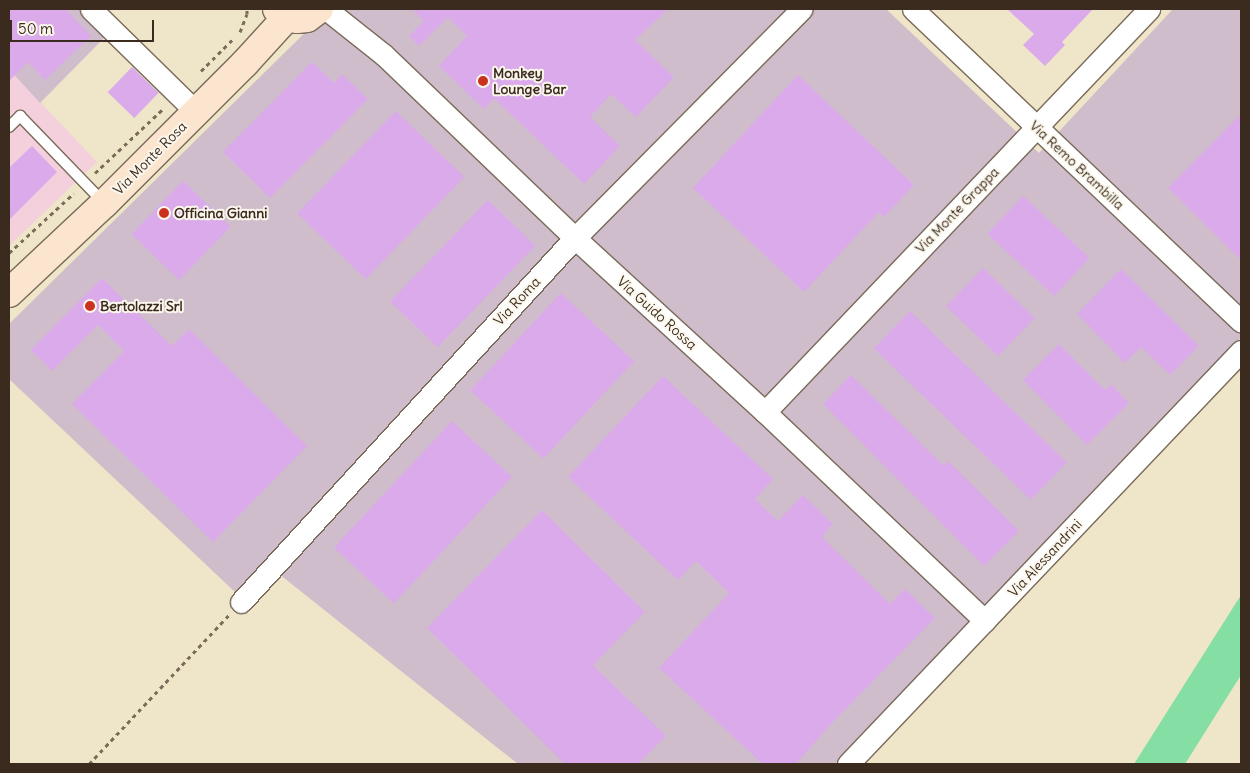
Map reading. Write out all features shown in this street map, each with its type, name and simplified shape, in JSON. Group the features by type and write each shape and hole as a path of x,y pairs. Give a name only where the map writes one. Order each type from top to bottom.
{"street":[{"path":"91,9 187,104"},
{"name":"Via Monte Rosa","path":"10,290 104,203 187,104 245,64 282,13 297,19 307,18 319,9"},
{"name":"Via Guido Rossa","path":"326,9 384,55 575,238 765,412 985,621"},
{"name":"Via Roma","path":"241,602 575,238 802,9"},
{"name":"Via Remo Brambilla","path":"913,9 1241,321"},
{"name":"Via Monte Grappa","path":"765,412 1149,9"},
{"name":"Via Alessandrini","path":"848,764 1241,351"}],"lane":[{"path":"9,127 20,116 104,203"}],"path":[{"path":"9,253 85,182 187,104 240,31 247,9"},
{"path":"89,764 241,602"}],"shaded area":[{"path":"9,9 81,9 107,35 40,103 9,69"},
{"path":"329,9 886,9 1039,153 1173,9 1241,9 1241,338 845,764 518,764 264,562 235,592 9,379 9,324"},
{"path":"9,69 97,162 9,246"}],"green space":[{"path":"1241,595 1241,675 1185,764 1134,764"}],"building":[{"path":"9,9 65,9 91,36 45,80 28,62 9,81"},
{"path":"412,9 668,9 635,40 674,77 636,117 611,94 590,117 620,146 584,184 494,98 484,109 439,66 467,36 448,17 419,46 409,36 424,21"},
{"path":"1007,9 1093,9 1062,42 1065,45 1045,66 1023,45 1034,34"},
{"path":"312,62 334,83 342,74 368,99 270,198 223,152"},
{"path":"132,67 159,93 134,118 108,92"},
{"path":"798,75 914,185 884,217 879,212 804,292 693,188"},
{"path":"396,111 464,177 366,279 297,213"},
{"path":"1241,114 1241,260 1168,188"},
{"path":"32,146 57,172 9,220 9,168"},
{"path":"183,181 230,227 179,280 132,234"},
{"path":"1023,196 1090,258 1054,296 988,234"},
{"path":"488,200 535,246 438,347 390,301"},
{"path":"983,268 1035,318 998,356 946,306"},
{"path":"1121,269 1199,346 1170,375 1141,347 1125,363 1077,314"},
{"path":"102,278 172,346 189,329 307,446 213,542 72,404 124,351 98,325 52,371 31,350"},
{"path":"561,293 634,361 543,458 470,390"},
{"path":"910,311 1067,462 1031,500 874,348"},
{"path":"1059,344 1105,390 1111,384 1129,403 1087,445 1023,380"},
{"path":"851,375 944,466 948,461 1019,531 984,566 823,404"},
{"path":"663,376 773,479 755,499 778,521 803,495 833,524 822,537 890,604 905,589 935,618 831,724 796,764 763,764 659,668 729,593 696,561 678,580 568,477"},
{"path":"452,421 512,477 394,603 334,548"},
{"path":"542,510 645,612 593,665 666,736 638,764 565,764 427,628"}],"place":[{"name":"Monkey Lounge Bar","path":"483,81"},
{"name":"Officina Gianni","path":"164,213"},
{"name":"Bertolazzi Srl","path":"90,306"}]}
